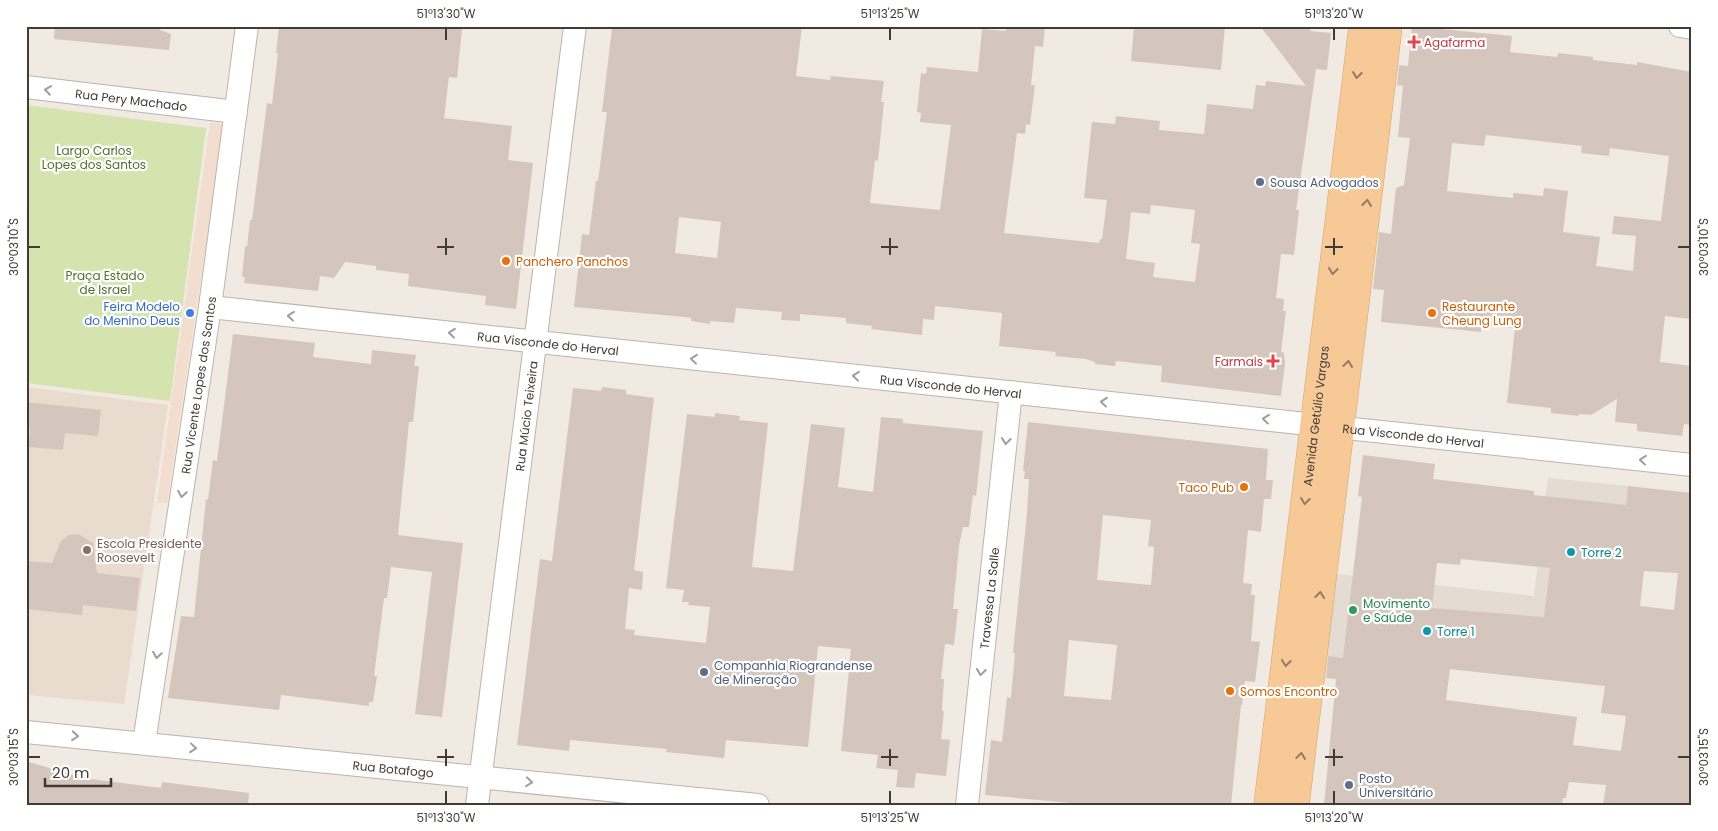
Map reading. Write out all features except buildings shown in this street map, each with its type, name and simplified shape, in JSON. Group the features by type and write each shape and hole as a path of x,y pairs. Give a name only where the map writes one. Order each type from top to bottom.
{"main road":[{"name":"Avenida Getúlio Vargas","path":"1295,805 1363,26"},
{"name":"Avenida Getúlio Vargas","path":"1268,805 1388,26"}],"street":[{"name":"Rua Vicente Lopes dos Santos","path":"144,743 210,308 247,26"},
{"name":"Rua Múcio Teixeira","path":"477,805 575,26"},
{"path":"1680,26 1692,28"},
{"name":"Rua Pery Machado","path":"26,86 236,112"},
{"name":"Rua Visconde do Herval","path":"210,308 1011,392 1329,416 1692,466"},
{"name":"Travessa La Salle","path":"967,805 1011,392"},
{"name":"Rua Botafogo","path":"26,732 758,805"}],"shaded area":[{"name":"Feira Modelo do Menino Deus","path":"210,123 224,124 167,503 157,503"},
{"name":"Escola Presidente Roosevelt","path":"26,387 168,405 124,704 26,695"},
{"path":"1548,478 1628,486 1606,686 1327,656 1336,574 1534,596"}],"green space":[{"name":"Praça Estado de Israel","path":"26,105 206,128 170,401 26,383"}],"place":[{"name":"Agafarma","path":"1414,42"},
{"name":"Sousa Advogados","path":"1260,182"},
{"name":"Panchero Panchos","path":"506,261"},
{"name":"Feira Modelo do Menino Deus","path":"190,313"},
{"name":"Restaurante Cheung Lung","path":"1432,313"},
{"name":"Farmais","path":"1273,361"},
{"name":"Taco Pub","path":"1244,487"},
{"name":"Escola Presidente Roosevelt","path":"87,550"},
{"name":"Torre 2","path":"1571,552"},
{"name":"Movimento e Saúde","path":"1353,610"},
{"name":"Torre 1","path":"1427,631"},
{"name":"Companhia Riograndense de Mineração","path":"704,672"},
{"name":"Somos Encontro","path":"1230,691"},
{"name":"Posto Universitário","path":"1349,785"}],"park label":[{"name":"Largo Carlos Lopes dos Santos","path":"94,157"}]}
